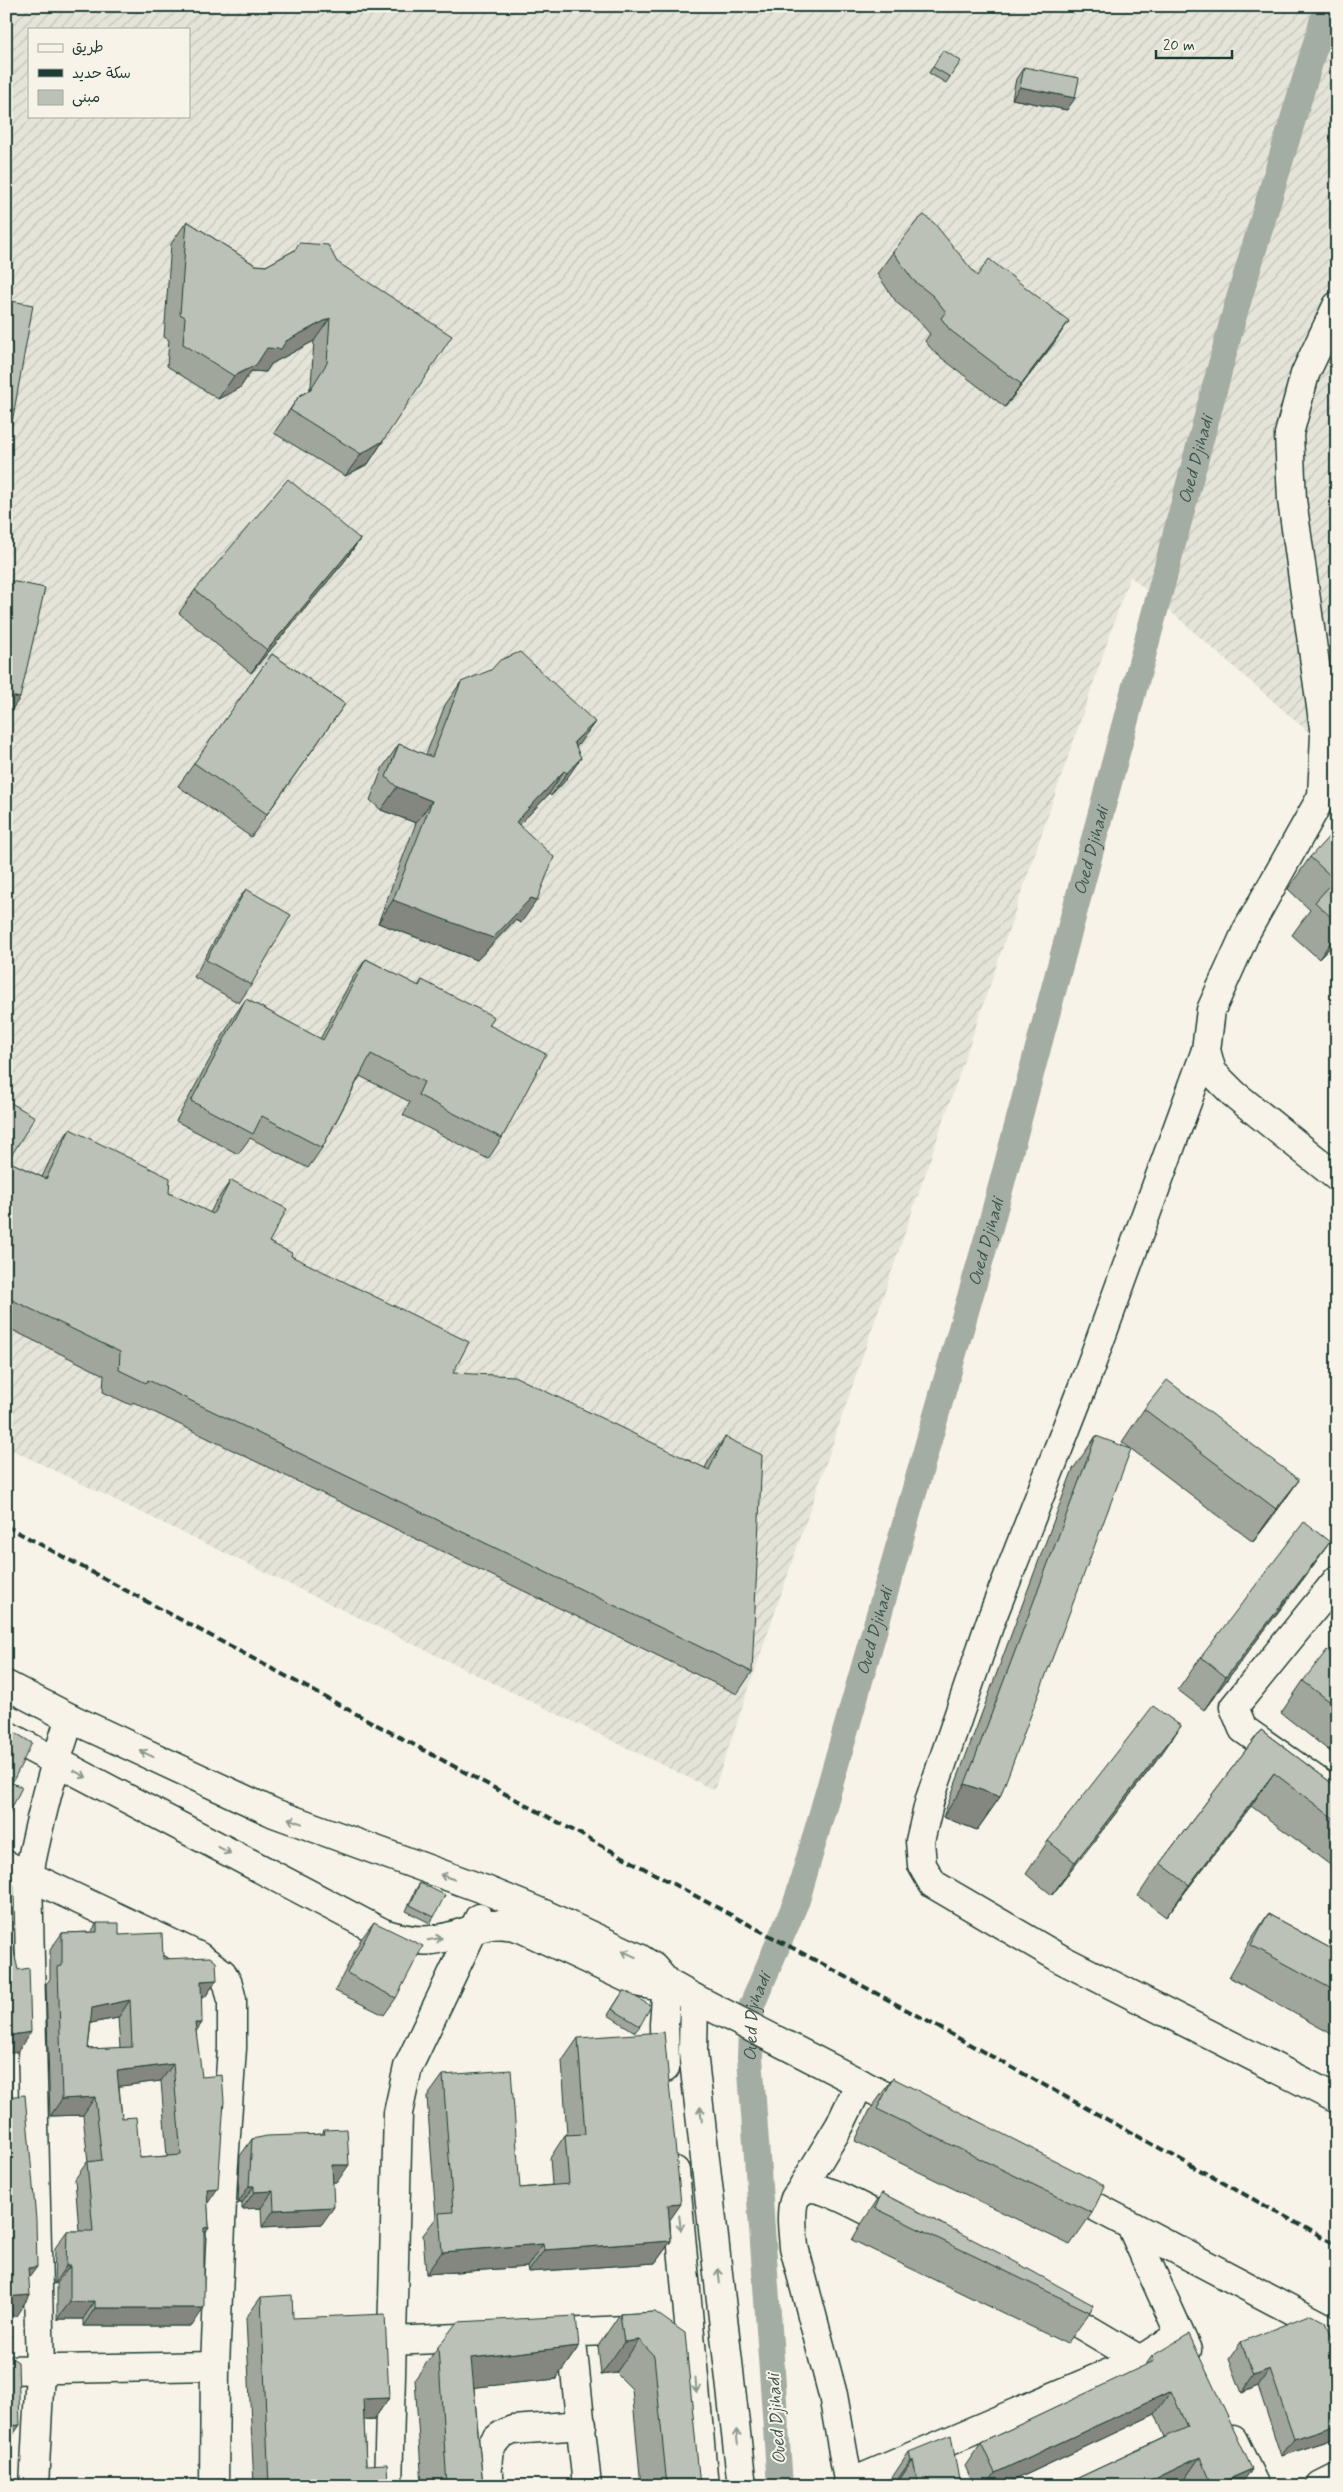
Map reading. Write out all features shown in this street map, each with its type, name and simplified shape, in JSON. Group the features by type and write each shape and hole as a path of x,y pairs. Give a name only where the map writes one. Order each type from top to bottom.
{"street":[{"path":"1337,306 1305,374 1289,434 1292,500 1325,735 1329,804 1247,930 1212,1010 1206,1050 1088,1373 991,1620 930,1799 920,1841 922,1865 933,1884 1061,1959 1337,2099"},
{"path":"1206,1050 1212,1072 1234,1094 1337,1177"},
{"path":"1337,1580 1234,1707 1243,1729 1337,1795"},
{"path":"6,1684 70,1718 274,1813 488,1891 544,1914 647,1962 667,1983 939,2125"},
{"path":"34,2486 40,2370 17,1871 40,1816 55,1761 70,1718"},
{"path":"6,1735 383,1933 399,1938 426,1940 495,1924 515,1925 636,1982 652,1985 667,1983"},
{"path":"17,1871 198,1956 222,1973 228,1984 232,2000 232,2048 223,2178 215,2366 214,2486"},
{"path":"388,2486 398,2113 408,2068 475,1928 488,1891"},
{"path":"667,1983 664,2059 667,2094"},
{"path":"694,1998 694,2052 742,2486"},
{"path":"860,2083 840,2125 794,2200 792,2222 794,2247 833,2395 848,2485 1140,2360 1179,2335"},
{"path":"673,2150 691,2326 704,2486"},
{"path":"1044,2180 1337,2334"},
{"path":"799,2193 811,2188 828,2193 924,2239"},
{"path":"1131,2226 1179,2335 1197,2370"},
{"path":"1030,2295 1140,2360"},
{"path":"391,2341 725,2325"},
{"path":"571,2332 587,2486"},
{"path":"6,2370 215,2366"},
{"path":"1220,2414 1255,2486"},
{"path":"489,2486 486,2462 495,2439 513,2430 582,2425"},
{"path":"1321,2486 1337,2478"}],"shaded area":[{"path":"6,6 1337,6 1337,757 1130,576 714,1790 6,1447"}],"building":[{"path":"943,50 961,61 950,77 933,67"},
{"path":"1024,67 1079,78 1075,98 1020,87"},
{"path":"924,215 934,223 977,276 989,259 1069,321 1021,384 950,330 941,318 946,312 933,296 913,280 893,252 917,221"},
{"path":"187,221 255,265 266,266 295,250 299,243 328,245 337,262 452,336 383,441 361,454 290,410 299,396 310,390 327,363 330,318 286,341 281,349 267,348 256,365 234,376 183,344 185,317 180,314"},
{"path":"6,300 33,305 8,445 6,445"},
{"path":"288,479 360,539 267,650 195,590"},
{"path":"6,580 45,588 20,698 6,695"},
{"path":"520,652 595,722 574,742 581,758 567,773 564,771 516,822 554,857 537,900 531,898 493,938 393,900 432,801 397,787 386,777 399,744 432,757 461,682 491,670 500,660"},
{"path":"272,654 345,704 267,814 194,763"},
{"path":"1334,831 1337,833 1337,923 1315,902 1335,880 1310,857"},
{"path":"246,889 291,915 251,985 206,960"},
{"path":"366,959 419,986 422,980 494,1017 489,1025 546,1054 502,1138 418,1095 424,1082 371,1054 322,1148 262,1116 253,1134 191,1101 246,999 323,1040"},
{"path":"6,1100 35,1117 8,1161 46,1179 70,1129 170,1178 169,1193 213,1214 231,1180 287,1209 269,1242 292,1253 291,1256 469,1342 453,1373 514,1376 709,1470 725,1437 762,1455 752,1672 148,1380 146,1383 119,1370 120,1352 6,1297"},
{"path":"1167,1380 1299,1480 1276,1509 1144,1409"},
{"path":"1096,1436 1131,1449 1000,1797 965,1784"},
{"path":"1304,1522 1330,1542 1226,1677 1201,1657"},
{"path":"1337,1649 1337,1707 1303,1681 1327,1650 1332,1654"},
{"path":"1153,1706 1181,1726 1075,1862 1048,1841"},
{"path":"6,1727 32,1743 12,1783 22,1787 6,1820"},
{"path":"1261,1730 1337,1787 1337,1821 1274,1773 1189,1885 1160,1863"},
{"path":"420,1883 445,1895 434,1917 410,1905"},
{"path":"1268,1914 1337,1952 1337,1992 1251,1945"},
{"path":"374,1922 423,1946 396,1998 347,1973"},
{"path":"97,1923 119,1923 119,1935 162,1933 163,1959 210,1957 216,1962 217,1980 201,1981 202,2023 195,2023 202,2077 222,2075 224,2101 218,2188 207,2189 209,2227 204,2228 204,2308 95,2308 95,2301 70,2302 70,2266 66,2266 67,2231 93,2231 87,2162 102,2160 95,2097 62,2099 58,1967 62,1966 62,1933 97,1932","holes":["130,2000 132,2047 88,2049 92,2008","173,2064 181,2155 140,2158 136,2117 122,2118 117,2071"]},
{"path":"6,1924 8,1924 18,1970 29,1968 31,2032 6,2036"},
{"path":"624,1990 651,2006 640,2026 612,2009"},
{"path":"664,2032 681,2204 668,2205 671,2241 544,2250 543,2244 442,2252 439,2213 453,2212 443,2075 511,2070 520,2188 569,2184 565,2135 585,2134 578,2038"},
{"path":"893,2078 1105,2186 1092,2213 877,2109"},
{"path":"25,2095 36,2220 37,2267 28,2268 30,2295 6,2297 6,2097"},
{"path":"347,2129 349,2165 332,2165 334,2207 274,2210 273,2191 254,2192 254,2186 249,2186 252,2139 267,2136 325,2134 324,2130"},
{"path":"882,2193 1001,2254 1093,2305 1090,2312 875,2208"},
{"path":"292,2295 293,2318 385,2314 389,2398 363,2399 366,2465 387,2464 388,2484 373,2484 373,2486 269,2486 261,2297"},
{"path":"655,2312 685,2333 700,2486 667,2486 654,2356 639,2340 624,2342 620,2314"},
{"path":"1311,2314 1326,2322 1337,2349 1337,2425 1294,2439 1270,2369 1254,2375 1241,2342"},
{"path":"576,2316 579,2346 471,2358 483,2486 447,2486 438,2347 457,2322"},
{"path":"1189,2334 1252,2469 1213,2486 1200,2457 1140,2486 1061,2486 1187,2427 1171,2391 995,2473 981,2443 1154,2361 1152,2356"},
{"path":"12,2335 8,2340 6,2348 6,2336"},
{"path":"6,2348 9,2356 18,2362 20,2425 6,2426"},
{"path":"951,2435 960,2486 918,2486 913,2460 911,2460 909,2452"},
{"path":"598,2479 598,2486 561,2486 561,2482"}],"waterway":[{"name":"Oued Djihadi","path":"780,2486 750,2057 752,2005 797,1900 989,1231 1235,312 1327,6"}],"railway":[{"path":"6,1526 828,1967 1337,2245"}]}
